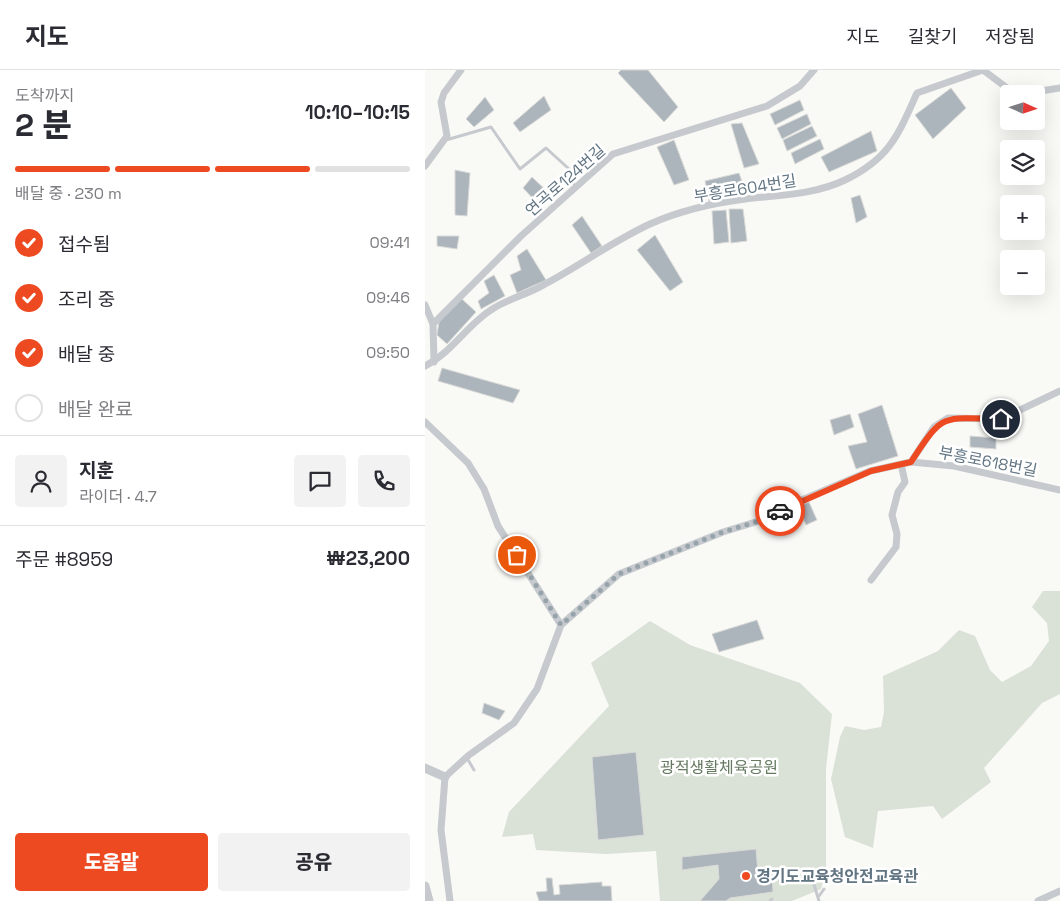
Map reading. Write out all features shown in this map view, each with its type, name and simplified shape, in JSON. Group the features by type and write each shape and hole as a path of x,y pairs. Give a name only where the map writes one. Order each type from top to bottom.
{"street":[{"path":"425,166 447,136 441,102 444,93 461,70"},
{"name":"연곡로124번길","path":"433,324 521,236 613,154 767,106 800,86 814,70"},
{"name":"부흥로604번길","path":"425,366 435,362 480,318 495,307 531,293 571,270 610,244 652,223 701,208 744,199 802,194 844,181 881,157 891,146 917,92 983,70 1003,85"},
{"path":"1045,90 1060,88"},
{"path":"425,305 433,324 435,362"},
{"name":"부흥로618번길","path":"911,462 934,427 948,418 1001,419 1060,392"},
{"path":"425,422 467,463 484,489 498,526 561,625"},
{"name":"부흥로618번길","path":"445,777 467,758 521,718 537,689 561,625 619,574 723,532 765,519 797,502 871,471 911,462 955,466 1060,490"},
{"path":"871,580 896,547 897,534 893,515 898,492 905,482 901,464"},
{"path":"425,768 445,777 441,830 450,901"},
{"path":"425,886 429,901"},
{"path":"1038,901 1060,891"}],"lane":[{"path":"443,140 491,127 519,169 546,148 569,169 576,187"},
{"path":"467,758 473,770"},
{"path":"812,878 819,899"},
{"path":"819,899 824,889"}],"green space":[{"path":"1043,591 1060,591 1060,694 1042,703 984,768 991,782 942,819 933,806 878,811 873,848 845,837 831,779 840,737 845,726 864,730 881,727 884,712 883,676 938,651 959,630 975,636 990,670 1002,682 1031,666 1049,641 1047,623 1032,607"},
{"name":"광적생활체육공원","path":"650,621 690,645 800,683 832,714 826,769 826,871 821,889 792,901 660,901 656,851 606,854 536,850 533,834 502,837 509,812 609,706 591,663"}],"building":[{"path":"621,70 648,70 678,107 664,122 618,73"},
{"path":"951,88 966,108 933,139 915,115"},
{"path":"544,96 551,110 520,132 513,123"},
{"path":"485,97 494,110 474,127 466,119"},
{"path":"800,100 804,110 775,125 770,114"},
{"path":"807,114 811,124 782,139 777,128"},
{"path":"742,123 759,164 744,168 731,124"},
{"path":"812,126 817,136 787,151 783,140"},
{"path":"871,131 877,151 829,172 821,157"},
{"path":"820,139 824,149 795,164 791,153"},
{"path":"674,140 689,180 674,185 657,147"},
{"path":"455,170 470,173 467,216 455,215"},
{"path":"739,173 744,187 709,202 705,181"},
{"path":"532,177 552,196 540,206 523,188"},
{"path":"860,195 867,217 856,223 851,198"},
{"path":"729,209 743,209 747,241 731,243"},
{"path":"726,210 729,242 714,244 712,211"},
{"path":"582,216 602,246 591,253 572,225"},
{"path":"655,235 683,282 670,291 637,250"},
{"path":"437,236 459,236 457,249 437,246"},
{"path":"527,249 546,280 517,293 510,275 521,270 517,256"},
{"path":"494,275 505,296 481,309 478,301 489,293 484,281"},
{"path":"462,299 476,312 447,344 437,335 439,322"},
{"path":"442,368 520,390 513,403 438,381"},
{"path":"882,405 898,456 856,469 848,446 867,442 858,414"},
{"path":"850,414 854,427 834,435 830,420"},
{"path":"970,436 996,438 996,449 970,447"},
{"path":"809,502 817,520 806,525 798,506"},
{"path":"757,620 764,639 719,652 712,634"},
{"path":"484,703 505,711 499,720 482,713"},
{"path":"636,752 644,835 598,840 592,757"},
{"name":"경기도교육청안전교육관","path":"756,849 758,873 772,873 773,892 730,898 726,901 700,901 719,879 718,865 682,870 682,857"},
{"path":"546,878 552,878 554,895 560,894 559,885 602,882 602,886 611,886 612,901 539,901 536,892 547,891"}],"way so far":[{"path":"517,555 561,625 619,574 723,532 765,519 780,511"}],"place":[{"name":"경기도교육청안전교육관","path":"746,876"}],"route":[{"path":"780,511 871,471 911,462 934,427 948,418 1001,419"}]}
